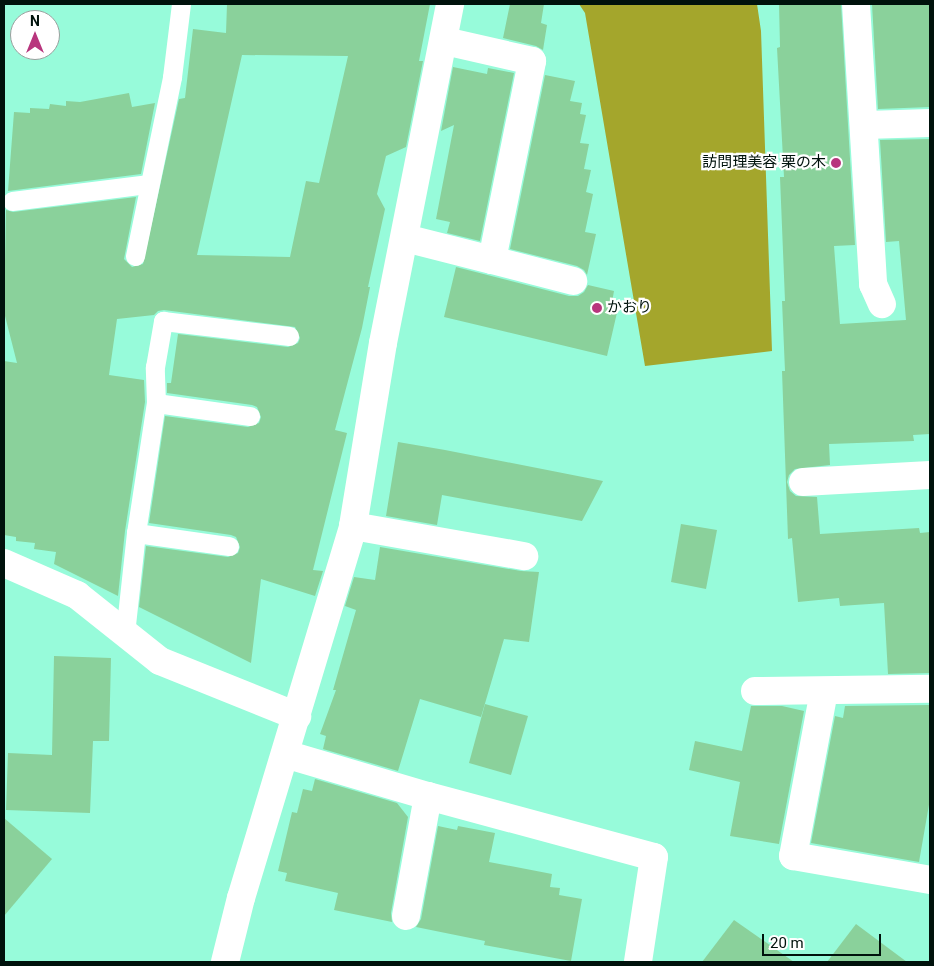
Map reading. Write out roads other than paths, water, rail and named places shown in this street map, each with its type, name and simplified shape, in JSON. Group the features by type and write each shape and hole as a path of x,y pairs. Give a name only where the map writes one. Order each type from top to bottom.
{"street":[{"path":"225,962 241,898 353,526 384,343 445,41 450,4"},
{"path":"856,4 865,126 873,284 882,304"},
{"path":"445,41 532,61 492,260"},
{"path":"865,126 930,123"},
{"path":"405,238 573,281"},
{"path":"803,482 930,475"},
{"path":"353,526 524,556"},
{"path":"4,563 77,595 160,662 297,716"},
{"path":"755,691 930,689"},
{"path":"824,691 793,856 930,880"},
{"path":"285,754 428,796 654,857 638,962"},
{"path":"406,916 428,796"}],"lane":[{"path":"135,256 172,77 181,4"},
{"path":"12,201 149,184"},
{"path":"125,634 136,533 156,403 155,367 163,321 289,336"},
{"path":"156,403 250,416"},
{"path":"136,533 229,546"}],"place":[{"name":"訪問理美容 栗の木","path":"836,163"},
{"name":"かおり","path":"597,308"}]}
